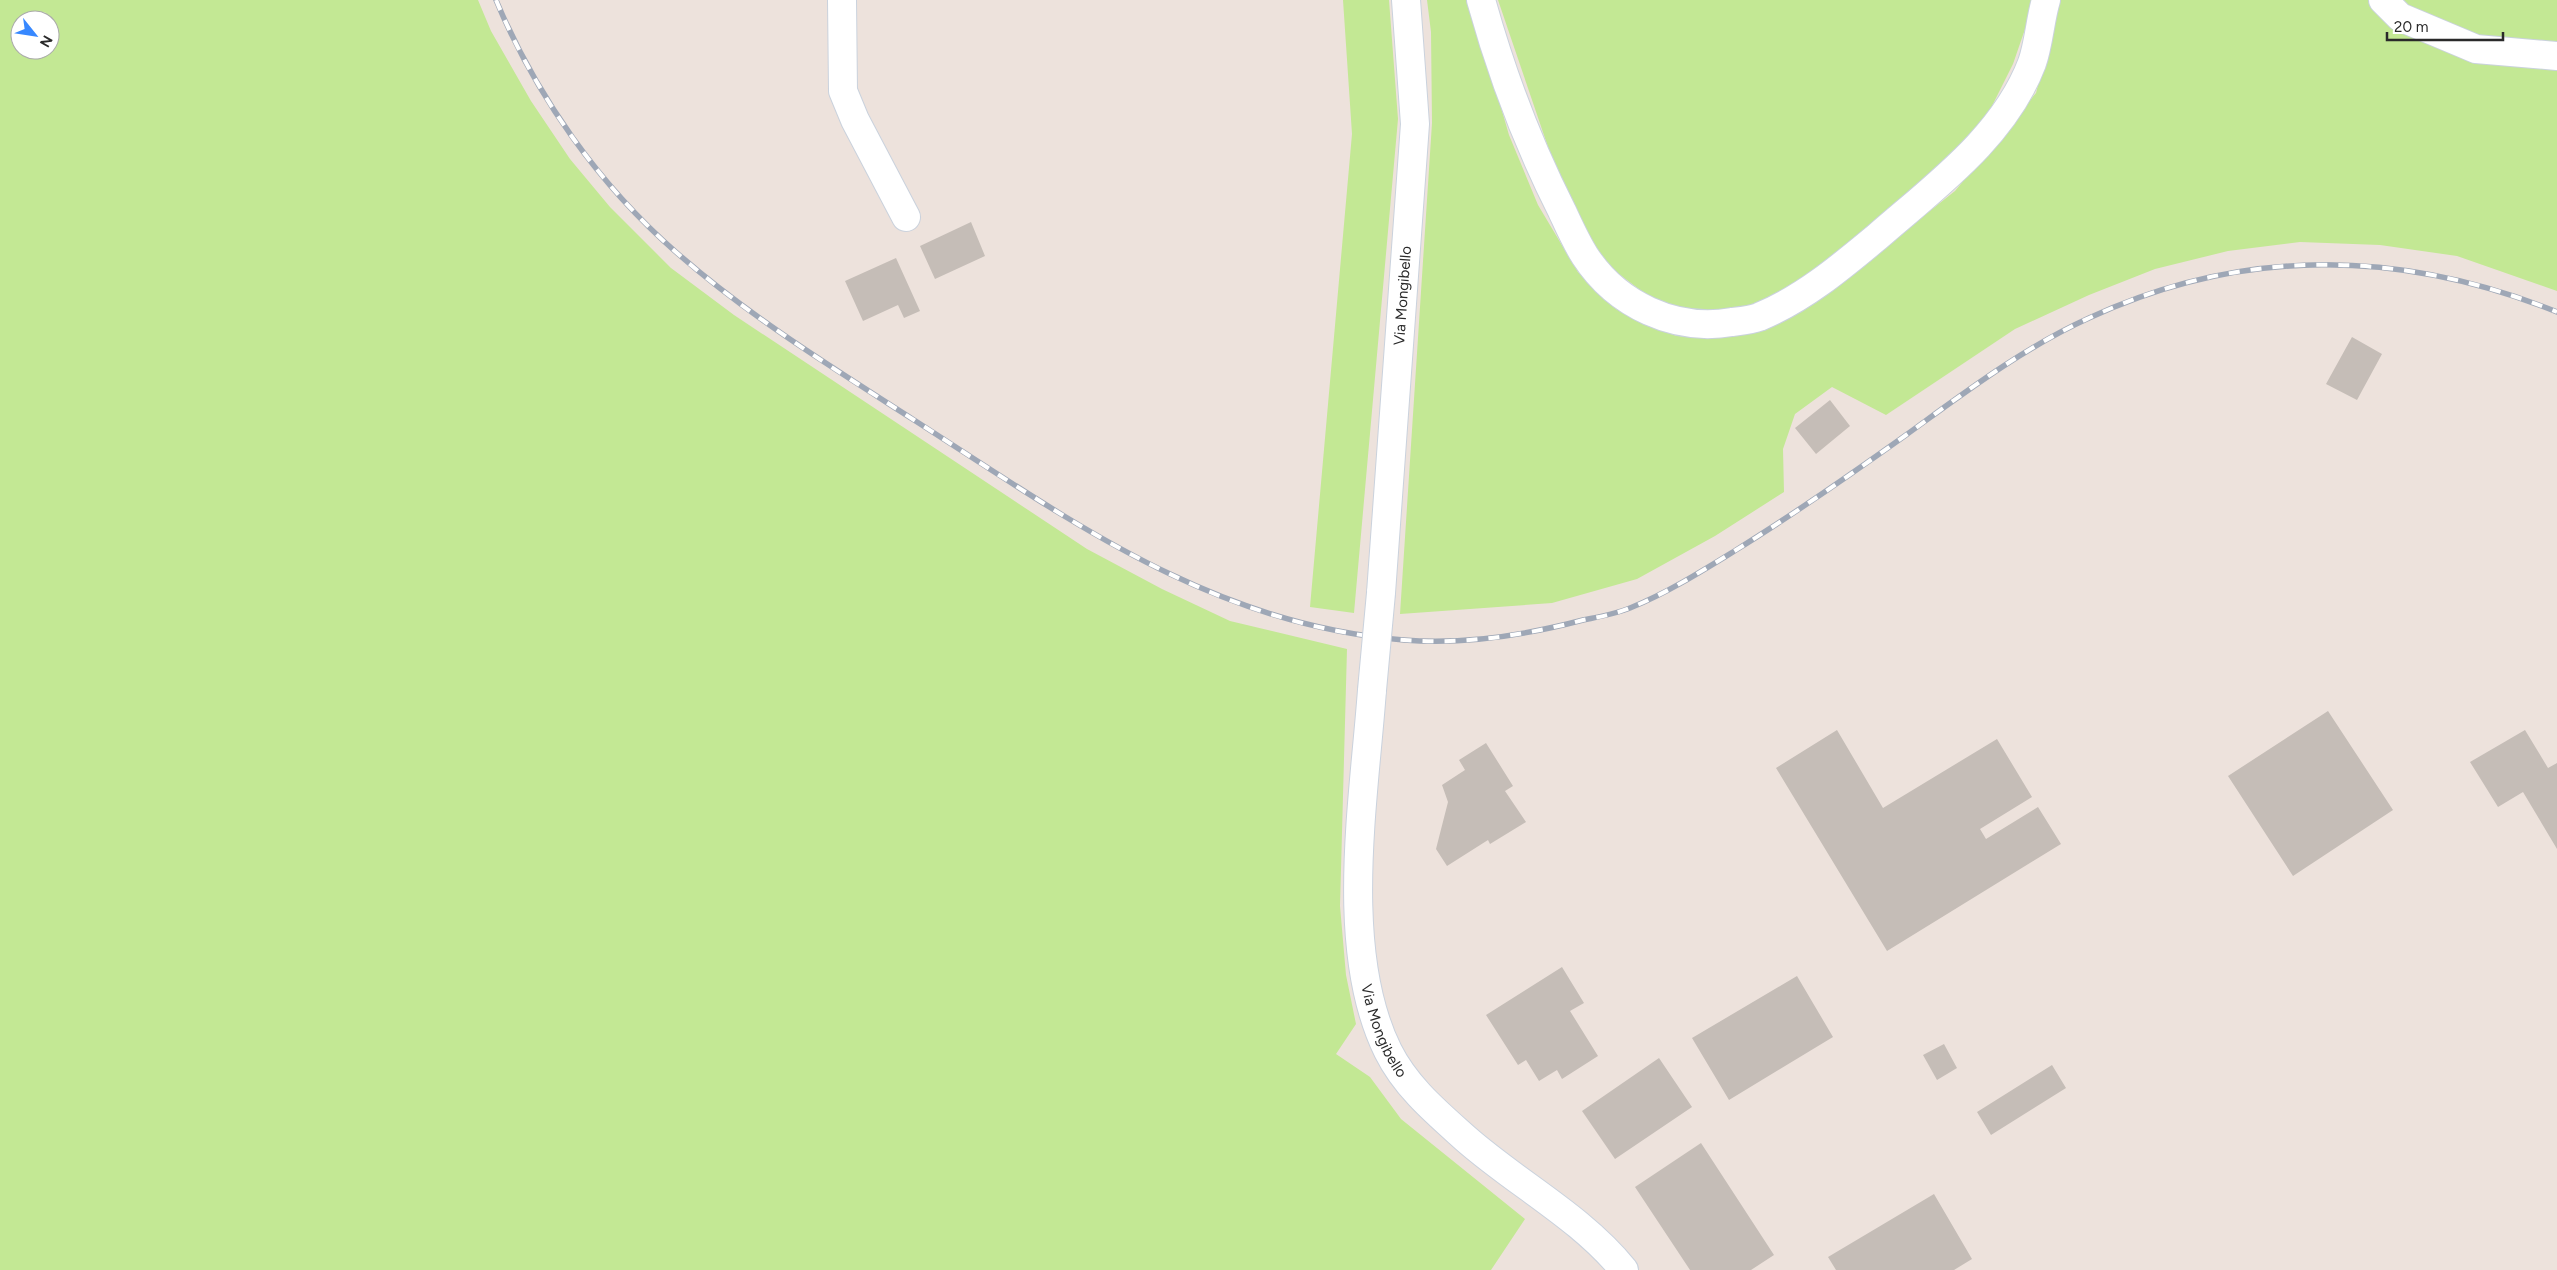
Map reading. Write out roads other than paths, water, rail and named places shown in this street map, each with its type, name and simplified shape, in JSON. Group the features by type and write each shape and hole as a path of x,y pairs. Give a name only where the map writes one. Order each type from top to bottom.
{"street":[{"path":"842,0 843,91 855,120 906,216"},
{"name":"Via Mongibello","path":"1406,0 1414,124 1381,593 1356,901 1364,968 1374,1010 1388,1051 1407,1081 1431,1108 1468,1140 1587,1231 1624,1270"},
{"path":"1481,0 1537,162 1585,257 1611,286 1638,306 1671,321 1710,326 1757,318 1801,294 1837,271 1949,175 1996,125 2020,90 2033,61 2046,0"},
{"path":"2383,0 2400,16 2476,49 2557,56"}],"railway":[{"path":"496,0 512,36 550,104 596,168 648,227 733,299 823,361 1087,530 1146,562 1206,590 1268,613 1334,630 1404,640 1472,640 1539,630 1630,608 1684,581 1758,536 1843,479 1972,387 2041,343 2089,318 2147,295 2205,278 2263,268 2322,265 2381,267 2440,276 2498,291 2557,312"}]}
